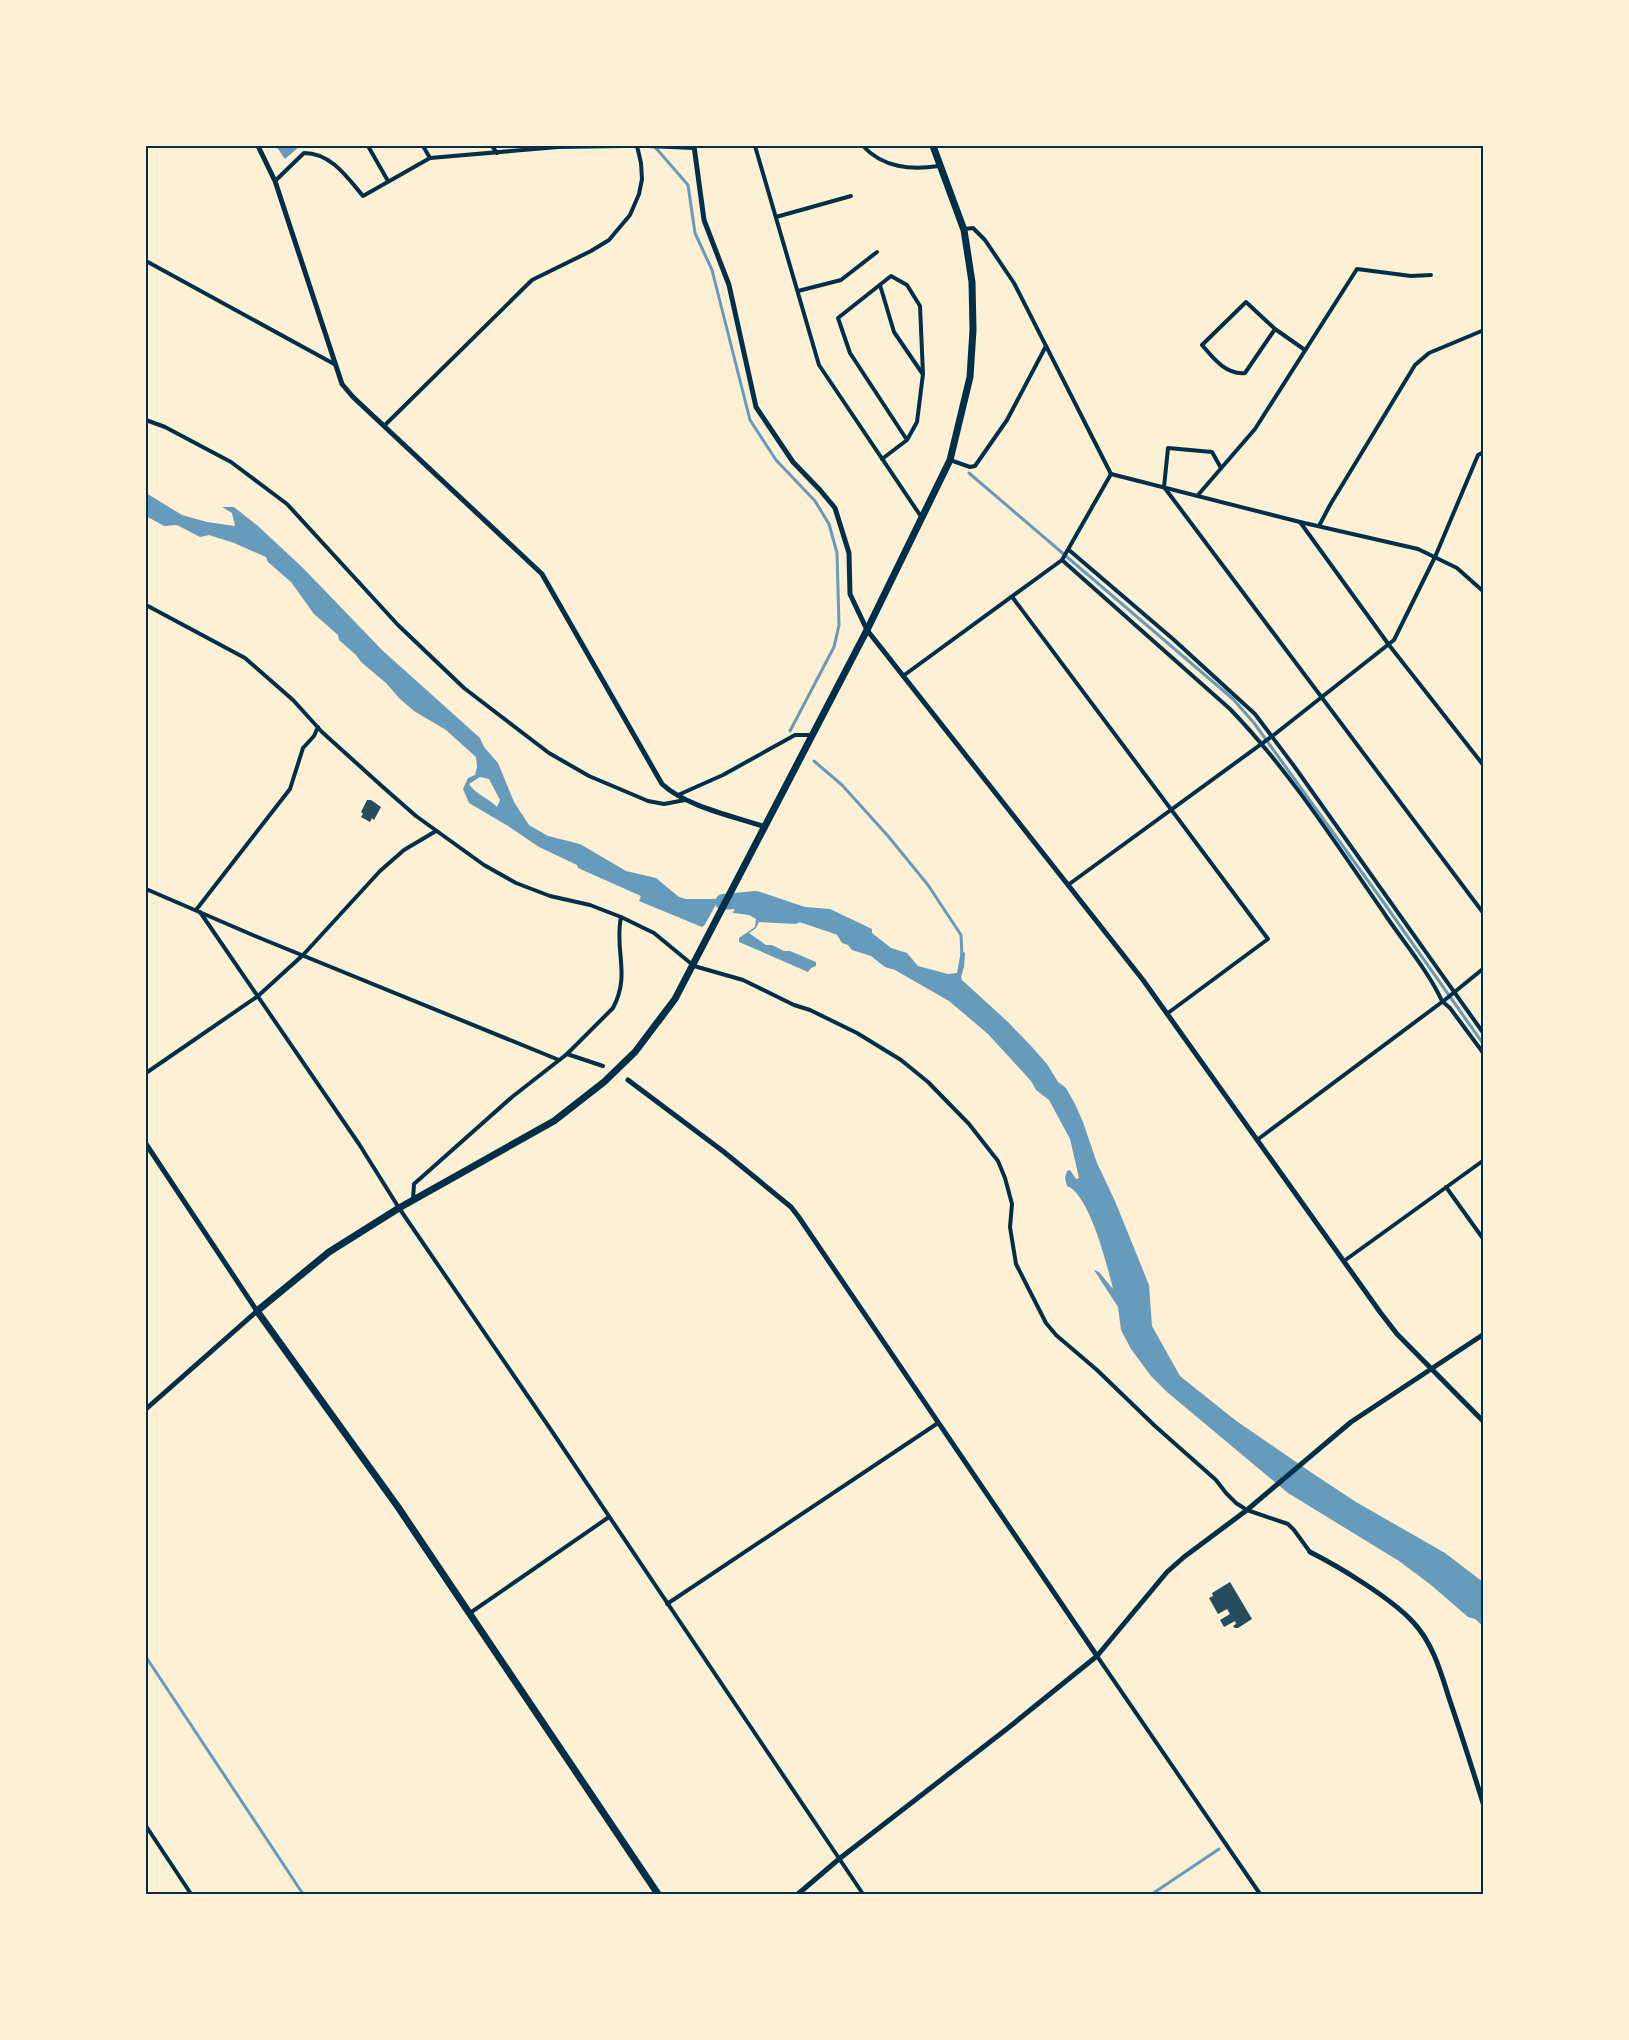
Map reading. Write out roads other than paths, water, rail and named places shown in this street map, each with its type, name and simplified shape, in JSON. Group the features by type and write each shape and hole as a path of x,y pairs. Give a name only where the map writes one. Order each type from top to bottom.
{"highway":[{"path":"658,1894 398,1507 257,1311 329,1252 399,1208 554,1121 604,1082 635,1052 675,999 867,630 950,460 970,377 973,330 972,282 964,230 933,146"}],"street":[{"path":"258,146 275,181 342,384 542,574 662,784 685,800 765,827"},
{"path":"368,146 388,181"},
{"path":"423,146 429,158"},
{"path":"492,146 496,153"},
{"path":"275,181 304,153 312,153 328,160 340,169 363,196 429,158 558,146 623,146"},
{"path":"384,426 532,280 609,240 630,215 639,194 642,179 637,146"},
{"path":"648,146 694,147 704,220 729,285 756,407 793,462 835,508 849,553 850,594 867,630 1168,1013 1397,1334 1484,1422"},
{"path":"755,146 819,365 923,519"},
{"path":"863,146 878,158 892,165 907,168 942,166"},
{"path":"776,217 850,196"},
{"path":"964,230 973,228 985,240 1014,283 1111,474 1418,549 1457,568 1484,592"},
{"path":"798,291 841,280 877,252"},
{"path":"146,261 337,366"},
{"path":"1198,495 1255,429 1357,269 1411,276 1431,275"},
{"path":"882,459 907,440 917,422 923,374 920,306 907,285 891,276 838,318 850,353 907,440"},
{"path":"880,285 894,332 923,374"},
{"path":"1275,329 1245,373 1236,374 1217,363 1202,345 1246,302 1275,329 1305,350"},
{"path":"1319,526 1359,455 1415,365 1429,353 1484,330"},
{"path":"950,460 970,467 975,466 1007,420 1046,345"},
{"path":"146,420 165,427 231,462 287,504 398,625 464,688 549,753 589,776 648,801 664,804 685,800"},
{"path":"1221,468 1212,452 1168,448 1164,487 1484,914"},
{"path":"1068,885 1271,738 1394,640 1435,557 1478,455 1484,452"},
{"path":"902,677 1013,598 1065,556 1111,474"},
{"path":"1300,522 1389,645 1484,766"},
{"path":"1065,556 1231,691 1271,738 1373,875 1448,997 1450,1008 1484,1054"},
{"path":"1065,556 1230,709 1262,744 1448,997 1484,1034"},
{"path":"1013,598 1268,939 1168,1013"},
{"path":"146,605 245,658 384,788 436,831 484,865 516,883 550,896 590,905 621,917 654,933 695,964 743,980 786,1002 810,1010 857,1033 901,1060 951,1104 998,1161 1012,1204 1010,1227 1016,1264 1046,1323 1172,1443 1216,1480 1226,1493 1247,1510 1288,1524 1310,1552 1386,1600 1413,1621 1424,1635 1432,1651 1484,1806"},
{"path":"198,911 290,789 303,748 314,736 318,727"},
{"path":"677,795 723,775 795,735 812,735"},
{"path":"146,1073 258,996 303,955 380,871 404,849 436,831"},
{"path":"146,889 560,1060"},
{"path":"198,911 359,1144 399,1208 863,1894"},
{"path":"413,1200 414,1184 512,1096 567,1054 613,1008 622,988 623,971 618,932 621,917"},
{"path":"1257,1140 1484,968"},
{"path":"567,1054 603,1066"},
{"path":"627,1080 724,1152 791,1207 824,1252 1260,1894"},
{"path":"146,1144 257,1311 146,1409"},
{"path":"1344,1262 1484,1160"},
{"path":"1446,1187 1484,1240"},
{"path":"798,1894 839,1859 1097,1656 1167,1572 1206,1539 1247,1510 1351,1422 1484,1334"},
{"path":"668,1604 938,1423"},
{"path":"470,1613 609,1517"},
{"path":"146,1826 192,1894"}],"water":[{"path":"276,146 300,146 285,159"},
{"path":"146,493 182,515 207,522 235,526 232,513 222,507 234,507 258,526 304,569 382,650 480,738 484,747 498,763 514,802 529,825 548,836 580,844 626,871 656,878 679,897 686,899 740,899 755,903 830,909 872,929 872,933 891,948 907,953 918,966 948,974 957,973 961,951 965,953 962,980 1032,1047 1047,1064 1058,1082 1066,1088 1075,1104 1097,1163 1149,1285 1152,1326 1180,1376 1235,1420 1312,1473 1356,1502 1445,1553 1483,1582 1483,1626 1475,1619 1468,1617 1399,1561 1288,1493 1151,1376 1131,1349 1121,1330 1118,1307 1094,1270 1099,1272 1113,1289 1090,1216 1083,1202 1067,1186 1065,1178 1067,1171 1070,1170 1076,1179 1079,1178 1070,1139 1049,1100 1036,1090 1031,1081 988,1034 949,1001 895,970 885,967 871,956 852,950 848,945 842,943 829,922 796,924 759,922 756,928 749,933 766,945 790,951 816,962 816,966 808,972 739,942 739,938 755,927 756,919 749,915 726,912 702,927 639,901 641,896 578,868 577,865 539,847 469,803 463,789 468,778 475,775 476,757 446,730 414,711 361,662 339,640 338,635 314,614 291,582 268,562 266,557 209,535 200,537 177,525 164,526 146,516","holes":["480,777 489,779 500,800 497,807 469,784"]}],"waterway":[{"path":"655,147 688,185 695,233 712,270 750,420 776,460 815,501 829,524 837,553 839,625 834,647 790,731"},
{"path":"969,473 1233,699 1254,723 1484,1045"},
{"path":"814,761 842,785 928,885 961,935 962,956"},
{"path":"723,902 756,899 851,931"},
{"path":"146,1657 303,1894"},
{"path":"1152,1894 1219,1849"}]}
